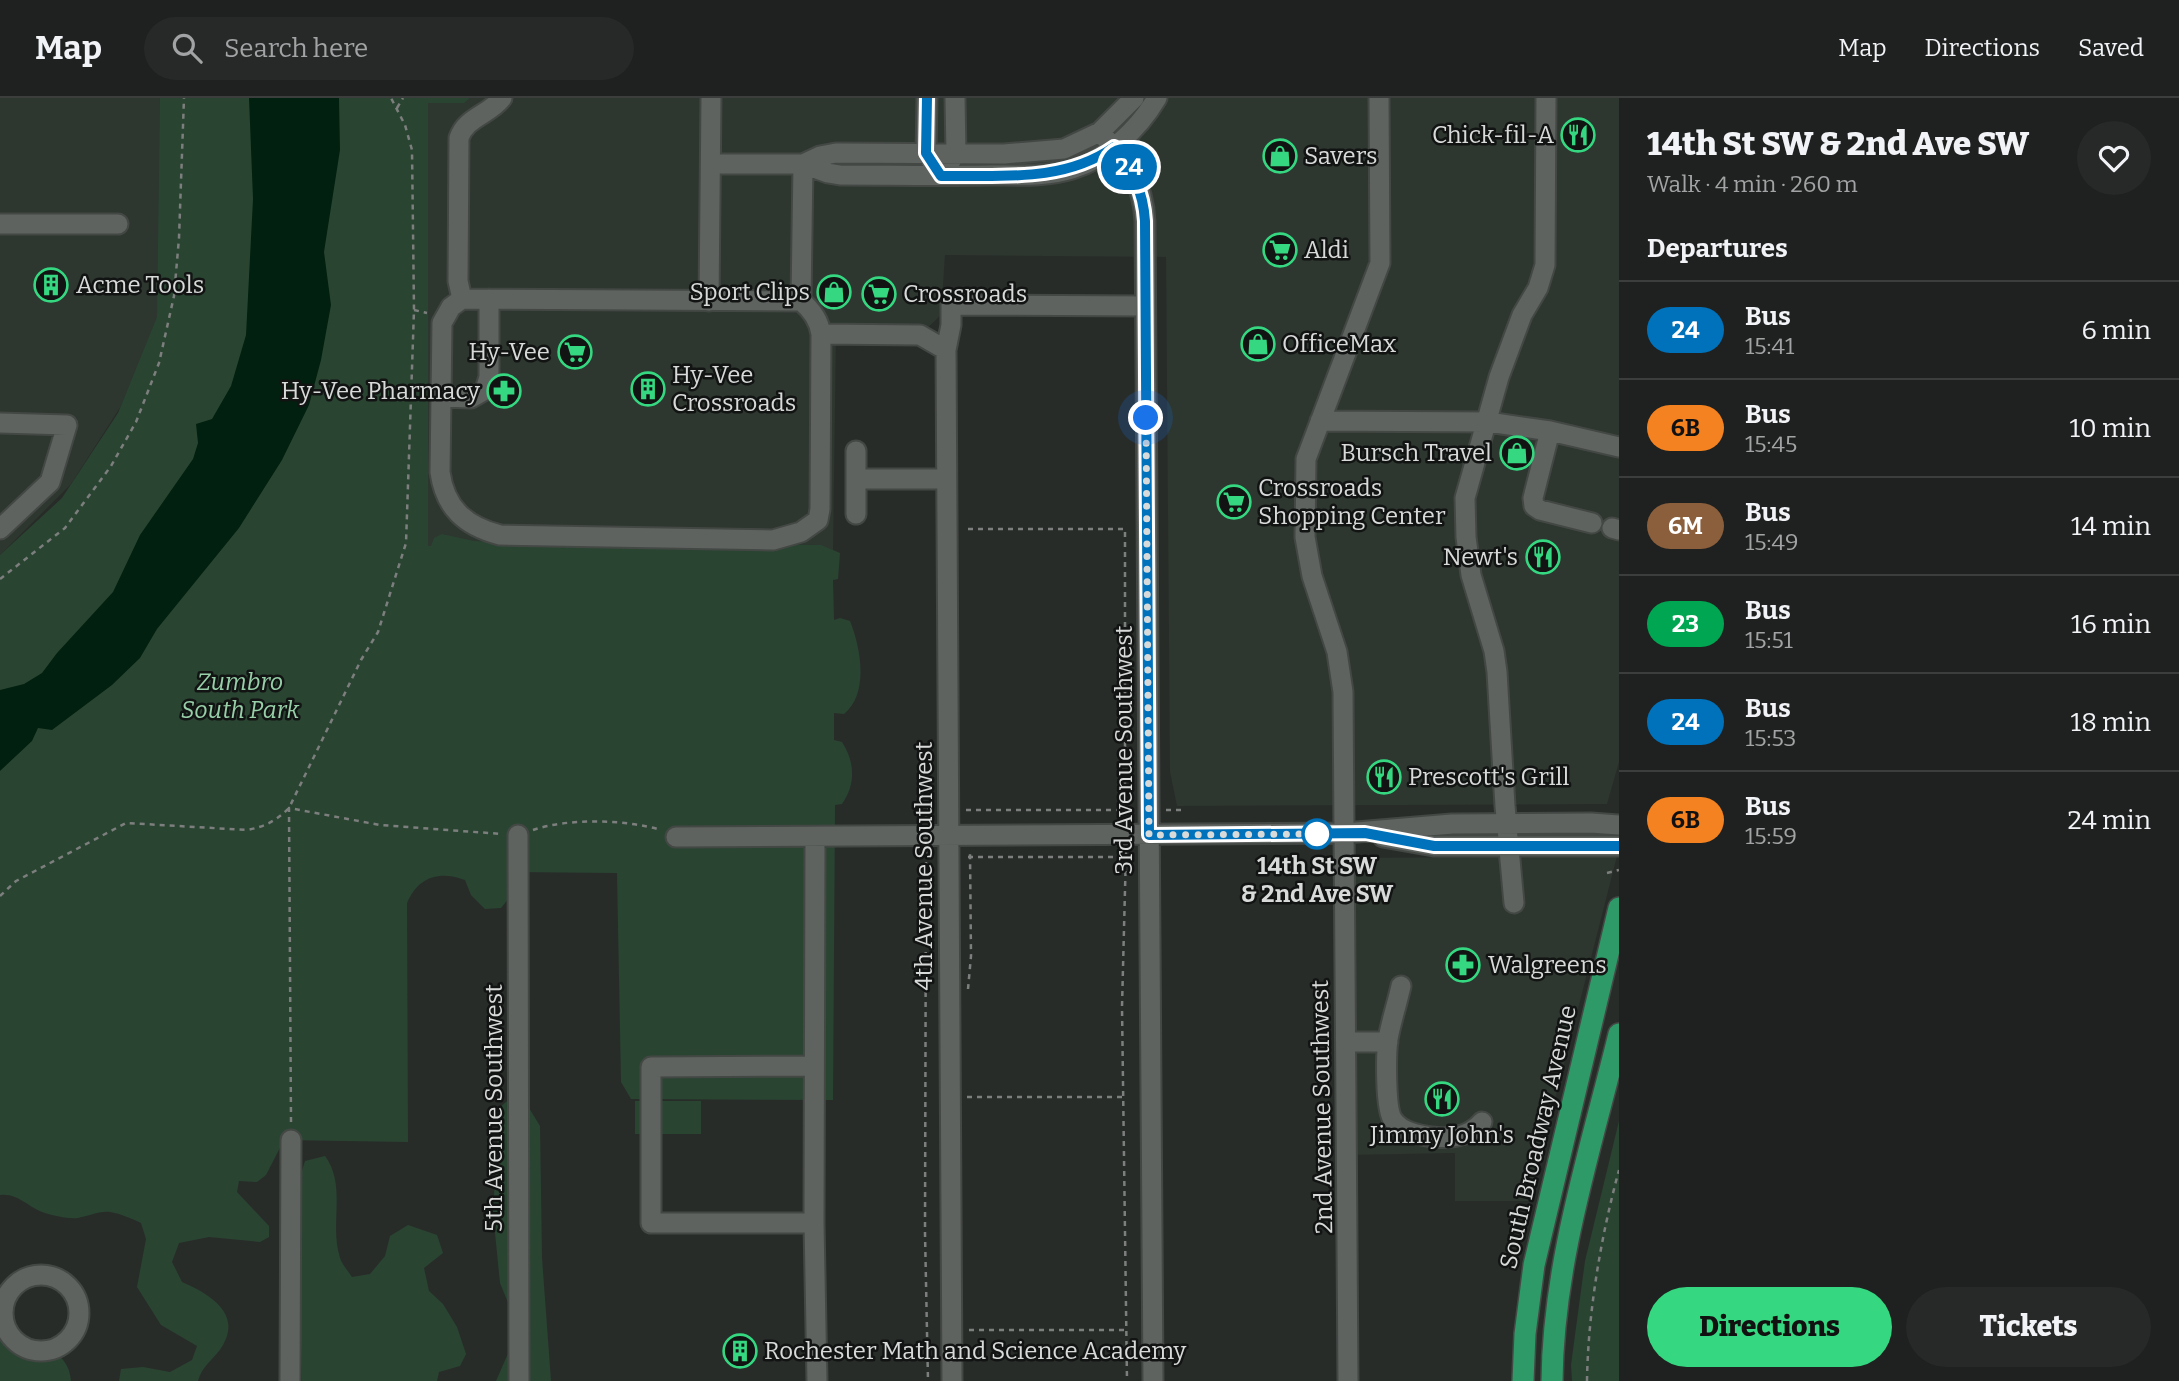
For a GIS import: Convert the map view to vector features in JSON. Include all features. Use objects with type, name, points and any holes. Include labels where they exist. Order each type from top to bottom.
[{"type":"main road","name":"South Broadway Avenue","points":[[1523,1381],[1529,1302],[1539,1240],[1619,908]]},
{"type":"main road","points":[[1552,1381],[1555,1322],[1569,1238],[1619,1034]]},
{"type":"street","points":[[462,299],[458,281],[459,138],[468,122],[496,106],[502,98]]},
{"type":"street","points":[[709,301],[711,98]]},
{"type":"street","points":[[927,98],[926,153],[941,176]]},
{"type":"street","points":[[941,176],[956,153],[955,98]]},
{"type":"street","points":[[803,164],[820,156],[836,153],[1051,151],[1072,147],[1100,132],[1134,98]]},
{"type":"street","points":[[711,164],[803,164],[840,175],[941,176],[1058,172],[1084,164],[1114,147],[1141,122],[1157,98]]},
{"type":"street","name":"2nd Avenue Southwest","points":[[1348,1381],[1343,692],[1337,652],[1311,576],[1305,537],[1306,459],[1380,264],[1380,98]]},
{"type":"street","points":[[1514,903],[1494,651],[1471,575],[1465,498],[1499,377],[1522,315],[1538,288],[1545,265],[1546,98]]},
{"type":"street","name":"3rd Avenue Southwest","points":[[1100,132],[1133,174],[1143,198],[1153,1381]]},
{"type":"street","points":[[801,301],[803,164]]},
{"type":"street","points":[[0,224],[118,224]]},
{"type":"street","points":[[462,299],[489,299],[801,301],[811,309],[820,324],[821,334],[818,520],[812,526],[789,537],[773,540],[500,535],[485,531],[460,515],[443,489],[440,471],[442,323],[451,307],[462,299]]},
{"type":"street","points":[[441,397],[471,398],[485,390],[489,377],[489,299]]},
{"type":"street","name":"4th Avenue Southwest","points":[[952,1381],[946,479],[946,350],[951,325],[951,305],[1145,306]]},
{"type":"street","points":[[821,334],[919,335],[946,350]]},
{"type":"street","points":[[1320,421],[1488,422],[1550,431],[1619,447]]},
{"type":"street","points":[[0,423],[67,425],[50,482],[0,529]]},
{"type":"street","points":[[1550,431],[1534,506],[1540,510],[1592,523]]},
{"type":"street","points":[[856,451],[856,514]]},
{"type":"street","points":[[856,479],[946,479]]},
{"type":"street","points":[[676,837],[1365,833],[1452,824],[1619,825]]},
{"type":"street","points":[[1365,833],[1425,845],[1619,846]]},
{"type":"street","name":"5th Avenue Southwest","points":[[517,835],[519,1381]]},
{"type":"street","points":[[815,838],[814,1223],[817,1381]]},
{"type":"street","points":[[1401,986],[1388,1042],[1388,1109],[1393,1120],[1414,1133],[1444,1138],[1462,1136],[1474,1131],[1482,1122]]},
{"type":"street","points":[[1346,1042],[1388,1042]]},
{"type":"street","points":[[814,1066],[651,1067],[651,1223],[814,1223]]},
{"type":"street","points":[[290,1381],[291,1140]]},
{"type":"path","points":[[0,579],[65,528],[111,466],[136,422],[159,363],[174,296],[184,98]]},
{"type":"path","points":[[291,1140],[289,808],[361,660],[379,632],[406,543],[414,310],[412,150],[405,125],[391,98]]},
{"type":"path","points":[[397,108],[403,98]]},
{"type":"path","points":[[968,528],[1125,528],[1126,857],[1122,1007],[1127,1381]]},
{"type":"path","points":[[0,896],[16,881],[126,824],[247,830],[264,827],[289,808],[380,825],[517,835],[547,825],[604,821],[645,825],[676,837]]},
{"type":"path","points":[[969,810],[1125,810]]},
{"type":"path","points":[[926,857],[925,1233],[928,1381]]},
{"type":"path","points":[[968,992],[971,956],[970,857],[1126,857]]},
{"type":"path","points":[[1607,873],[1619,870]]},
{"type":"path","points":[[967,1097],[1123,1097]]},
{"type":"path","points":[[1587,1381],[1587,1360],[1600,1256],[1619,1170]]},
{"type":"path","points":[[969,1331],[1126,1331]]},
{"type":"shaded area","points":[[0,98],[161,98],[158,317],[121,406],[71,484],[0,555]]},
{"type":"shaded area","points":[[249,98],[339,98],[340,150],[324,252],[331,305],[309,405],[282,460],[239,528],[157,629],[140,658],[112,685],[52,730],[38,728],[32,741],[0,771],[0,690],[24,684],[42,673],[113,592],[140,535],[193,459],[198,443],[196,424],[212,419],[231,386],[246,335],[253,199]]},
{"type":"shaded area","points":[[470,98],[1619,98],[1619,762],[1607,804],[1177,806],[1170,772],[1166,257],[945,255],[941,315],[920,335],[836,335],[833,551],[428,547],[428,103],[463,103]]},
{"type":"shaded area","points":[[1617,856],[1529,1201],[1455,1201],[1455,1153],[1348,1155],[1345,858]]},
{"type":"green space","name":"Zumbro South Park","points":[[160,98],[470,98],[464,103],[428,103],[428,546],[431,546],[434,538],[442,534],[474,541],[514,543],[821,545],[840,553],[838,579],[833,580],[834,620],[840,618],[850,621],[860,657],[860,683],[852,705],[844,714],[834,713],[834,740],[842,742],[846,750],[852,781],[842,804],[835,805],[833,1100],[631,1099],[621,1082],[617,873],[513,872],[513,893],[501,908],[485,909],[471,895],[465,880],[447,876],[430,878],[417,887],[407,903],[408,1142],[284,1140],[266,1175],[257,1182],[239,1181],[237,1192],[269,1226],[269,1237],[260,1242],[209,1237],[179,1243],[172,1262],[182,1282],[211,1298],[225,1313],[228,1333],[220,1350],[202,1371],[198,1381],[119,1381],[121,1369],[143,1367],[170,1372],[192,1360],[197,1346],[161,1325],[137,1287],[146,1239],[141,1223],[110,1212],[78,1218],[57,1216],[39,1211],[13,1196],[0,1195],[0,555],[62,498],[118,413],[157,317]]},
{"type":"green space","points":[[512,1097],[529,1108],[540,1126],[542,1258],[551,1381],[496,1381],[514,1340],[511,1310],[500,1283],[493,1213],[499,1108]]},
{"type":"green space","points":[[635,1101],[701,1101],[701,1134],[635,1134]]},
{"type":"green space","points":[[1619,1121],[1619,1381],[1572,1381],[1571,1365],[1585,1261]]},
{"type":"green space","points":[[325,1156],[332,1168],[337,1192],[337,1245],[341,1260],[352,1277],[370,1274],[385,1256],[390,1236],[408,1225],[437,1235],[443,1253],[424,1268],[429,1291],[443,1304],[457,1327],[466,1354],[460,1366],[439,1372],[437,1381],[302,1381],[299,1264],[301,1174],[305,1161]]},
{"type":"green space","points":[[0,1340],[34,1343],[55,1352],[69,1369],[71,1381],[0,1381]]},
{"type":"bus line","name":"24","points":[[927,98],[926,153],[941,176],[1036,174],[1070,170],[1114,147],[1130,169],[1143,198],[1149,835],[1365,833],[1434,846],[1619,846]]},
{"type":"place","name":"Chick-fil-A","points":[[1578,135]]},
{"type":"place","name":"Savers","points":[[1280,156]]},
{"type":"place","name":"Aldi","points":[[1280,250]]},
{"type":"place","name":"Acme Tools","points":[[51,285]]},
{"type":"place","name":"Sport Clips","points":[[834,292]]},
{"type":"place","name":"Crossroads","points":[[879,294]]},
{"type":"place","name":"OfficeMax","points":[[1258,344]]},
{"type":"place","name":"Hy-Vee","points":[[575,352]]},
{"type":"place","name":"Hy-Vee Crossroads","points":[[648,389]]},
{"type":"place","name":"Hy-Vee Pharmacy","points":[[504,391]]},
{"type":"place","name":"Bursch Travel","points":[[1517,453]]},
{"type":"place","name":"Crossroads Shopping Center","points":[[1234,502]]},
{"type":"place","name":"Newt's","points":[[1543,557]]},
{"type":"place","name":"Prescott's Grill","points":[[1384,777]]},
{"type":"place","name":"14th St SW & 2nd Ave SW","points":[[1317,834]]},
{"type":"place","name":"Walgreens","points":[[1463,965]]},
{"type":"place","name":"Jimmy John's","points":[[1442,1099]]},
{"type":"place","name":"Rochester Math and Science Academy","points":[[740,1351]]},
{"type":"route","points":[[1146,418],[1149,835],[1317,834]]}]
